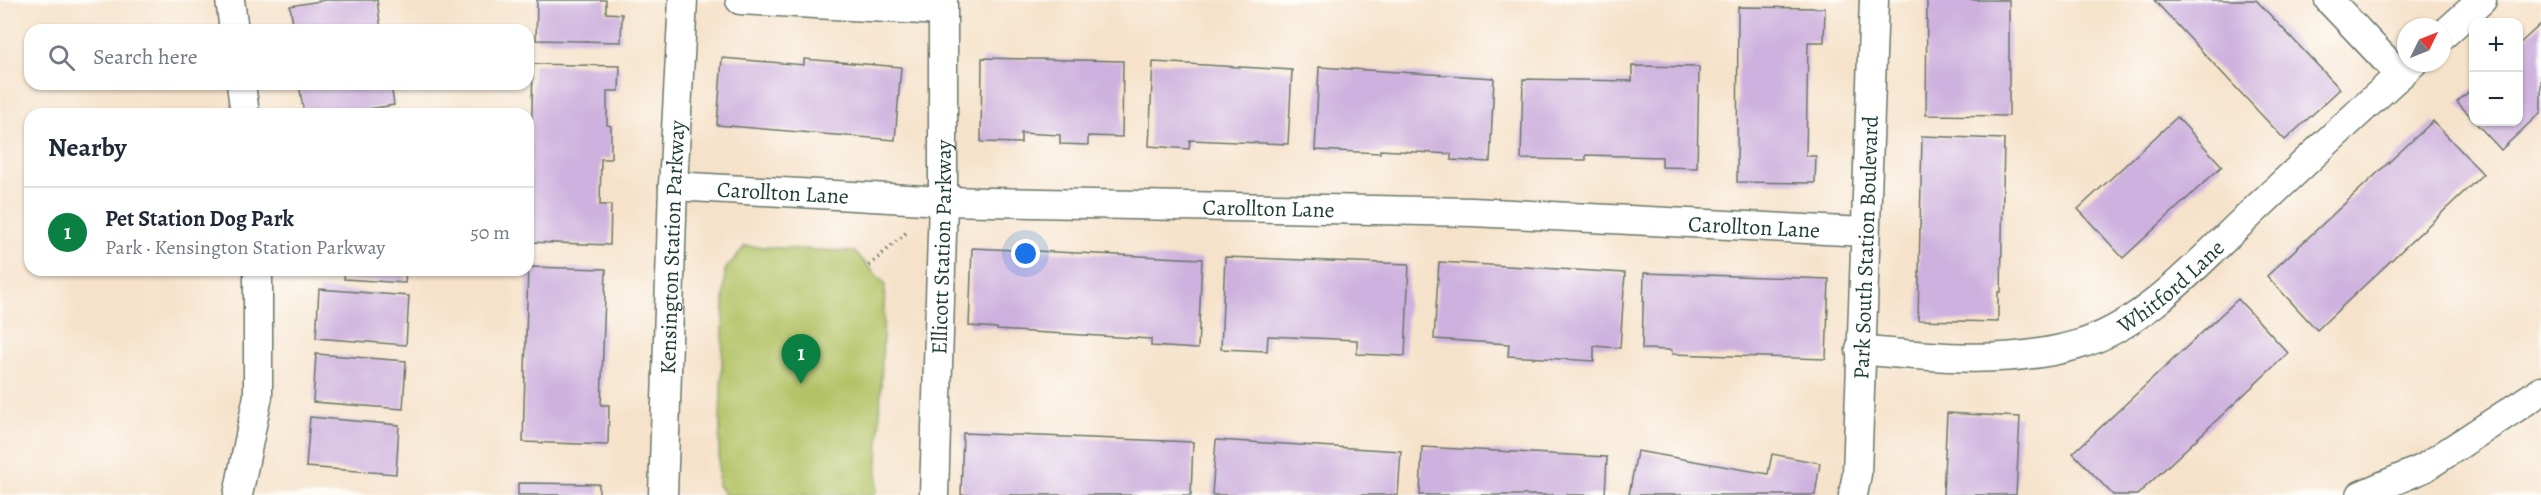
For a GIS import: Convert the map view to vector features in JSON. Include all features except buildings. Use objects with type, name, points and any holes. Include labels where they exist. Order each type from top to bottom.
[{"type":"street","points":[[230,0],[233,24]]},
{"type":"street","name":"Kensington Station Parkway","points":[[663,495],[672,186],[683,0]]},
{"type":"street","points":[[740,0],[942,5]]},
{"type":"street","name":"Park South Station Boulevard","points":[[1853,495],[1857,474],[1874,0]]},
{"type":"street","points":[[2329,0],[2397,61]]},
{"type":"street","points":[[2451,28],[2482,0]]},
{"type":"street","name":"Ellicott Station Parkway","points":[[934,495],[943,201],[942,5]]},
{"type":"street","name":"Whitford Lane","points":[[1860,350],[1987,357],[2035,355],[2079,345],[2120,326],[2152,304],[2182,278],[2403,72]]},
{"type":"street","points":[[242,90],[244,108]]},
{"type":"street","name":"Carollton Lane","points":[[672,186],[943,201],[1472,212],[1865,232]]},
{"type":"street","points":[[238,495],[258,396],[258,276]]},
{"type":"street","points":[[2361,495],[2424,468],[2541,391]]},
{"type":"path","points":[[869,266],[908,230]]},
{"type":"green space","points":[[745,246],[855,252],[885,284],[877,490],[873,495],[725,495],[718,485],[725,270]]},
{"type":"place","name":"Pet Station Dog Park","points":[[801,384]]}]
